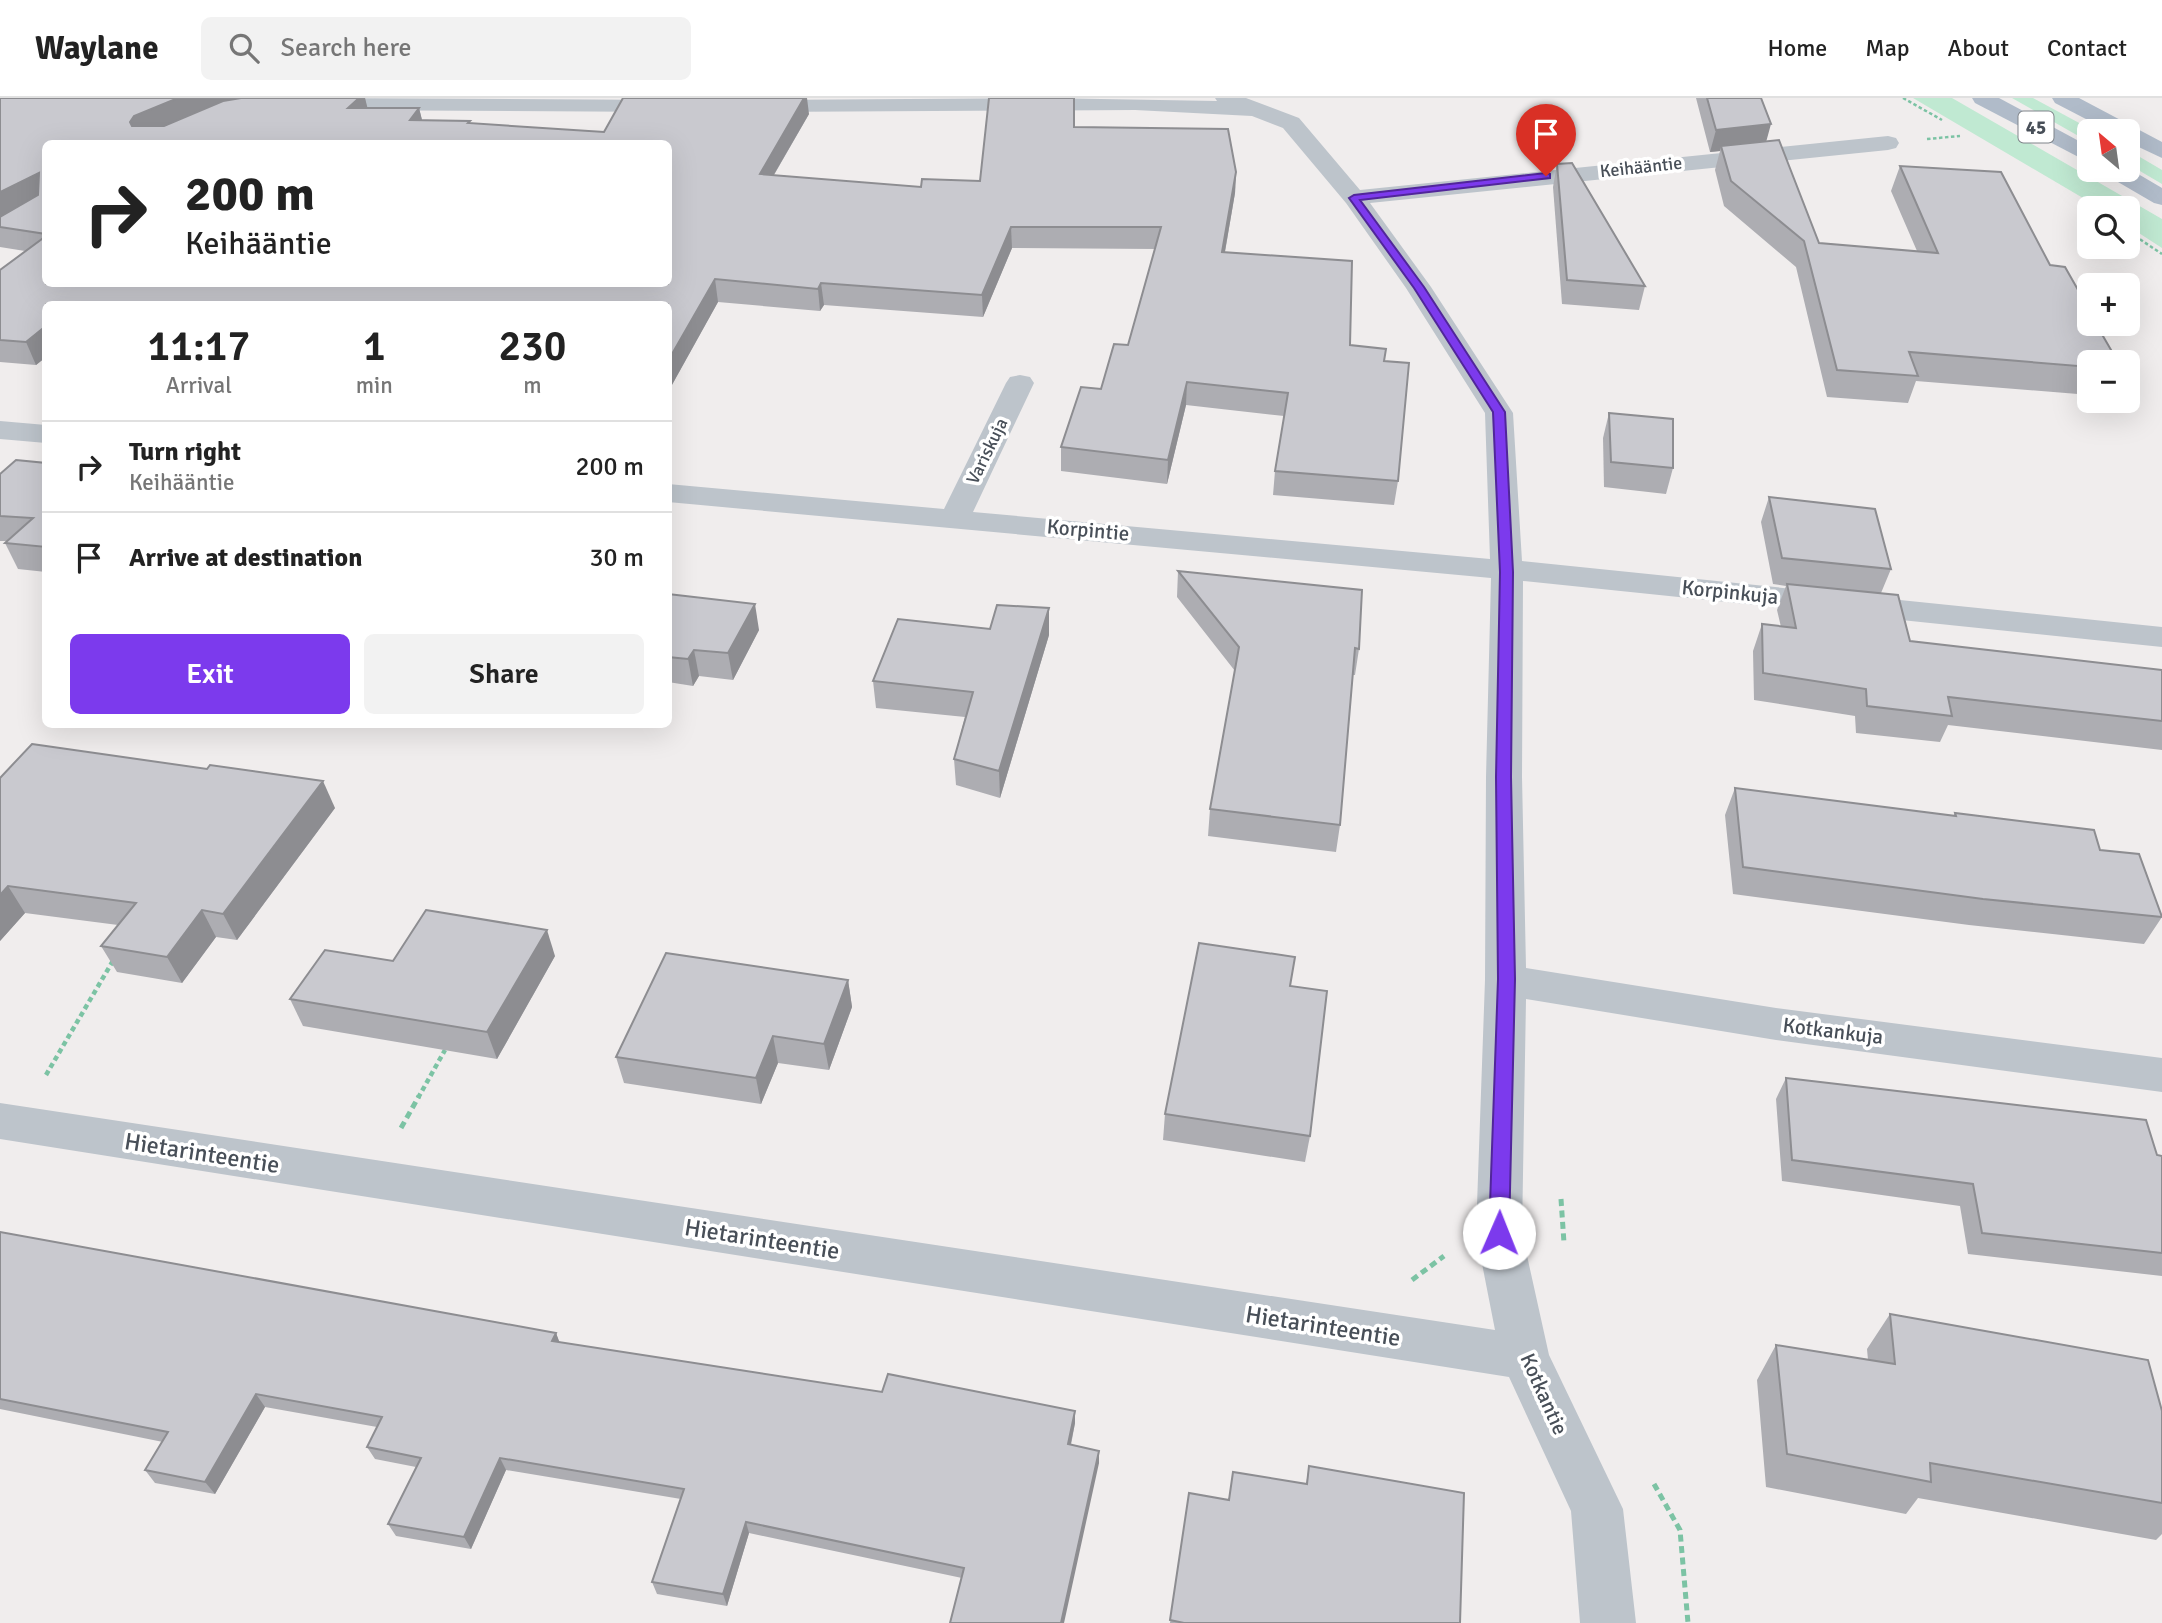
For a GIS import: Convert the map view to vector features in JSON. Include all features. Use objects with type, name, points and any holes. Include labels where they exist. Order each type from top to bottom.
[{"type":"main road","name":"45","points":[[1983,98],[2077,149]]},
{"type":"main road","name":"45","points":[[2063,98],[2103,119]]},
{"type":"main road","name":"45","points":[[2140,139],[2162,151]]},
{"type":"main road","points":[[2135,182],[2162,198]]},
{"type":"street","name":"Kotkantie","points":[[1226,98],[1268,111],[1291,122],[1354,198],[1418,287],[1499,412],[1507,572],[1504,777],[1506,979],[1499,1233],[1525,1357],[1598,1509],[1608,1623]]},
{"type":"street","points":[[289,104],[690,106]]},
{"type":"street","points":[[730,106],[1135,104],[1268,111]]},
{"type":"street","name":"Keihääntie","points":[[1354,198],[1439,187],[1888,143]]},
{"type":"street","name":"Variskuja","points":[[955,518],[1020,383]]},
{"type":"street","points":[[0,430],[42,434]]},
{"type":"street","name":"Korpintie","points":[[672,493],[1507,572]]},
{"type":"street","name":"Korpinkuja","points":[[1507,572],[1570,576],[2162,637]]},
{"type":"street","name":"Kotkankuja","points":[[1506,979],[1776,1024],[2162,1075]]},
{"type":"street","name":"Hietarinteentie","points":[[8,1123],[1525,1357]]},
{"type":"path","points":[[2140,240],[2162,254]]},
{"type":"path","points":[[8,1123],[120,949]]},
{"type":"path","points":[[372,1179],[445,1050]]},
{"type":"green space","points":[[1913,98],[1952,98],[2077,170],[2077,182],[2098,182],[2122,196],[2080,196]]},
{"type":"green space","points":[[2012,98],[2033,98],[2077,122],[2077,135]]},
{"type":"green space","points":[[2140,157],[2162,170],[2162,184],[2140,171]]},
{"type":"green space","points":[[2140,206],[2162,219],[2162,248],[2140,234]]},
{"type":"building","points":[[0,98],[178,98],[134,116],[130,122],[132,126],[164,126],[223,101],[241,98],[359,98],[348,108],[419,108],[410,120],[470,121],[468,123],[604,132],[623,98],[804,98],[760,174],[921,187],[922,179],[980,181],[989,98],[1074,98],[1074,127],[1228,129],[1236,172],[1222,252],[1352,261],[1350,345],[1386,349],[1384,361],[1409,363],[1398,481],[1275,471],[1288,393],[1187,382],[1168,460],[1061,447],[1081,387],[1101,389],[1114,344],[1128,345],[1161,227],[1011,227],[982,295],[821,283],[818,289],[715,279],[672,354],[672,301],[42,301],[42,329],[26,342],[0,340],[0,270],[42,239],[42,287],[672,287],[672,140],[42,140],[42,233],[0,227],[0,217],[38,195],[39,173],[0,192]]},
{"type":"building","points":[[1707,98],[1761,98],[1771,124],[1716,130]]},
{"type":"building","points":[[1779,140],[1819,243],[1938,253],[1900,166],[2001,172],[2050,265],[2065,267],[2077,288],[2077,336],[2103,336],[2111,350],[2077,350],[2077,366],[1909,352],[1918,376],[1837,370],[1804,241],[1731,181],[1721,146]]},
{"type":"building","points":[[1572,163],[1645,286],[1567,280],[1557,164]]},
{"type":"building","points":[[1609,413],[1673,419],[1673,468],[1611,462]]},
{"type":"building","points":[[16,460],[42,463],[42,547],[5,543],[33,518],[0,516],[0,474]]},
{"type":"building","points":[[1769,497],[1875,509],[1891,569],[1782,558]]},
{"type":"building","points":[[1178,571],[1362,590],[1359,649],[1355,648],[1340,825],[1210,809],[1239,647]]},
{"type":"building","points":[[1787,584],[1898,595],[1910,641],[2162,670],[2162,721],[1948,697],[1952,716],[1867,706],[1866,689],[1763,673],[1762,624],[1796,628]]},
{"type":"building","points":[[672,594],[755,604],[728,653],[694,650],[688,659],[672,657]]},
{"type":"building","points":[[997,605],[1049,608],[999,771],[954,759],[973,692],[873,681],[898,619],[990,629]]},
{"type":"building","points":[[32,744],[207,769],[210,765],[323,781],[223,914],[202,910],[167,957],[101,946],[136,903],[8,886],[0,895],[0,778]]},
{"type":"building","points":[[1735,788],[1956,816],[1955,813],[2094,830],[2100,850],[2139,854],[2162,917],[1983,899],[1743,867]]},
{"type":"building","points":[[426,910],[547,930],[487,1032],[290,999],[325,950],[393,961]]},
{"type":"building","points":[[1199,943],[1295,957],[1290,986],[1327,991],[1310,1136],[1165,1114]]},
{"type":"building","points":[[666,953],[848,980],[824,1044],[773,1036],[756,1078],[616,1057]]},
{"type":"building","points":[[1786,1078],[2146,1120],[2157,1155],[2162,1156],[2162,1253],[1982,1233],[1973,1184],[1792,1160]]},
{"type":"building","points":[[0,1232],[556,1333],[552,1341],[882,1392],[888,1374],[1075,1411],[1068,1444],[1099,1451],[1061,1623],[950,1623],[964,1568],[746,1522],[723,1594],[652,1582],[684,1489],[500,1458],[464,1537],[388,1524],[421,1458],[367,1447],[382,1417],[256,1394],[205,1482],[145,1470],[168,1432],[0,1399]]},
{"type":"building","points":[[1890,1314],[2148,1360],[2162,1411],[2162,1503],[1930,1463],[1931,1482],[1787,1454],[1776,1345],[1895,1364]]},
{"type":"building","points":[[1309,1466],[1464,1493],[1460,1623],[1184,1623],[1170,1620],[1189,1493],[1229,1500],[1233,1472],[1307,1484]]},
{"type":"route","points":[[1499,1233],[1506,979],[1504,777],[1507,572],[1499,412],[1418,287],[1354,198],[1546,176]]}]
